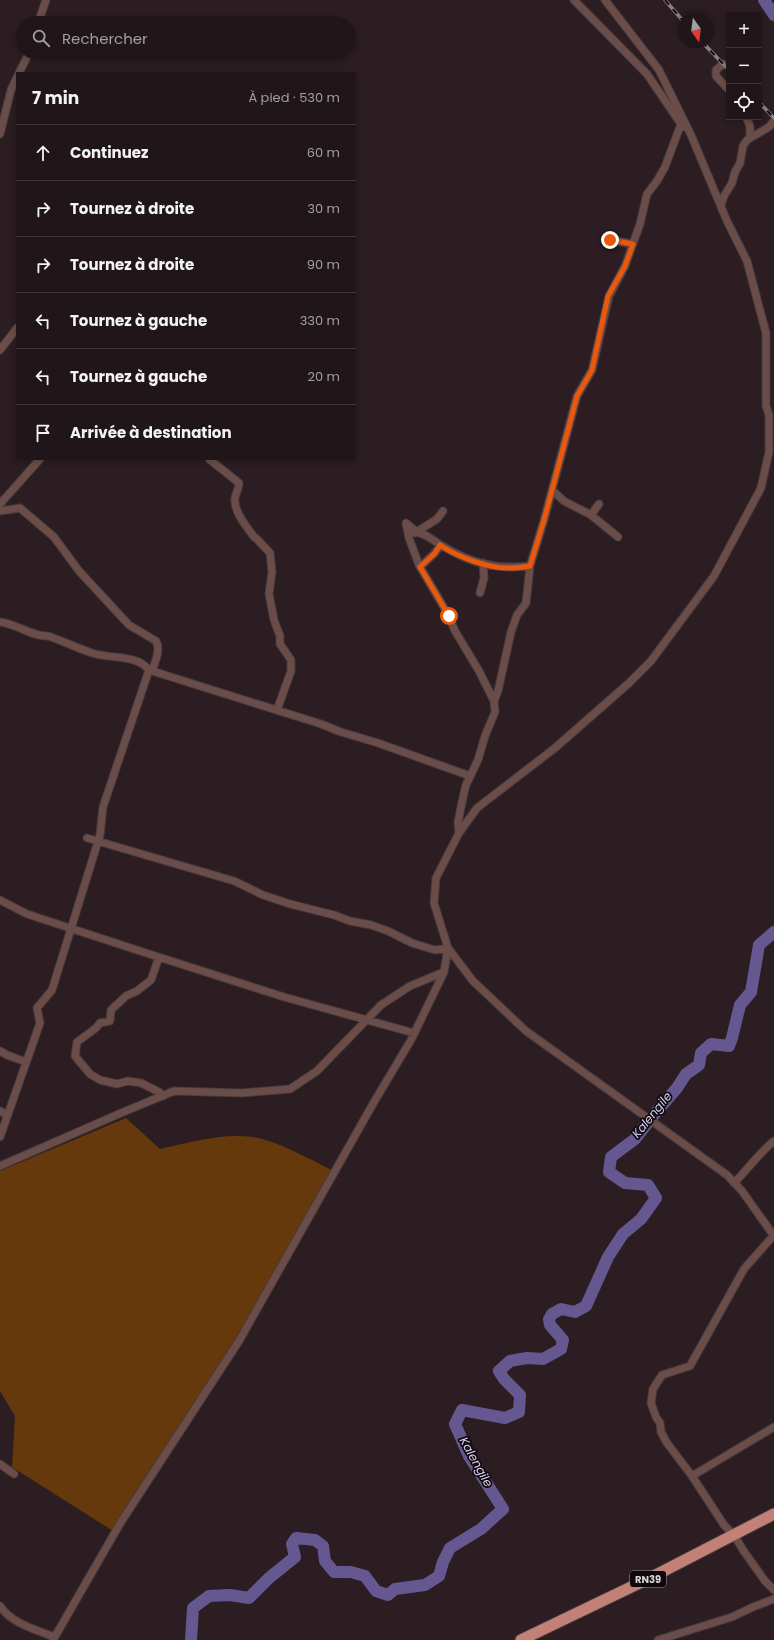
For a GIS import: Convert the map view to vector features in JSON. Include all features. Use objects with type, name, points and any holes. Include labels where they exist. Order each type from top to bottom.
[{"type":"highway","name":"RN39","points":[[521,1640],[652,1577],[774,1514]]},
{"type":"street","points":[[40,16],[46,0]]},
{"type":"street","points":[[574,0],[647,74],[681,124],[691,136]]},
{"type":"street","points":[[605,0],[659,70],[691,136],[747,261],[766,333],[766,406],[769,415],[769,452],[761,488],[714,576],[651,661],[629,683],[555,748],[477,808],[459,833],[436,878],[434,903],[448,948],[473,981],[526,1031],[726,1175],[742,1191],[774,1236],[744,1269],[690,1366],[662,1375],[653,1389],[651,1403],[656,1418],[660,1423],[661,1432],[667,1443],[692,1476],[724,1526],[734,1535],[765,1581],[774,1590]]},
{"type":"street","points":[[20,72],[26,60]]},
{"type":"street","points":[[723,64],[716,70],[716,76],[726,87]]},
{"type":"street","points":[[0,134],[10,90],[16,79]]},
{"type":"street","points":[[747,120],[750,126],[750,137]]},
{"type":"street","points":[[721,205],[740,163],[743,146],[750,137],[769,127],[774,120]]},
{"type":"street","points":[[494,701],[498,692],[511,632],[517,615],[526,602],[530,566],[577,396],[592,370],[608,296],[625,266],[640,224],[647,194],[658,181],[665,167],[681,124]]},
{"type":"street","points":[[610,240],[633,244]]},
{"type":"street","points":[[0,350],[16,329]]},
{"type":"street","points":[[0,504],[39,460]]},
{"type":"street","points":[[210,460],[239,483],[239,488],[235,498],[237,510],[254,537],[270,554],[272,572],[269,594],[274,620],[280,636],[280,644],[291,660],[291,671],[277,710]]},
{"type":"street","points":[[552,490],[564,501],[591,515],[618,537]]},
{"type":"street","points":[[591,515],[599,504]]},
{"type":"street","points":[[0,511],[20,508],[34,518],[54,537],[79,571],[129,624],[156,641],[158,645],[158,652],[150,670],[103,807],[98,841],[52,990],[37,1008],[40,1023],[0,1137]]},
{"type":"street","points":[[409,538],[437,519],[443,511]]},
{"type":"street","points":[[459,833],[458,822],[462,802],[470,776],[478,760],[485,736],[495,712],[494,701],[479,671],[455,631],[449,616],[420,567],[409,538],[406,523],[416,532],[422,533],[449,551],[477,563],[510,568],[530,566]]},
{"type":"street","points":[[420,567],[435,553],[440,545],[449,551]]},
{"type":"street","points":[[480,593],[484,578],[483,563]]},
{"type":"street","points":[[0,622],[7,622],[41,637],[48,636],[94,654],[137,661],[150,670],[277,710],[470,776]]},
{"type":"street","points":[[87,838],[234,881],[263,895],[290,904],[334,915],[350,921],[371,925],[388,931],[412,943],[436,950],[448,948]]},
{"type":"street","points":[[0,900],[27,914],[159,957],[284,997],[414,1033]]},
{"type":"street","points":[[0,1606],[6,1614],[17,1622],[53,1639],[121,1522],[239,1342],[414,1033],[444,972],[448,948]]},
{"type":"street","points":[[159,957],[151,980],[137,991],[126,996],[111,1010],[110,1021],[100,1023],[96,1028],[76,1042],[75,1056],[90,1074],[100,1080],[117,1084],[128,1082],[141,1083],[159,1092],[163,1096]]},
{"type":"street","points":[[0,1166],[174,1091],[242,1093],[290,1089],[317,1071],[381,1004],[410,986],[444,972]]},
{"type":"street","points":[[0,1051],[6,1055],[26,1062]]},
{"type":"street","points":[[0,1111],[7,1114]]},
{"type":"street","points":[[734,1183],[750,1166],[760,1152],[774,1141]]},
{"type":"street","points":[[692,1476],[774,1427]]},
{"type":"street","points":[[0,1464],[14,1474]]},
{"type":"street","points":[[658,1640],[732,1617],[774,1599]]},
{"type":"shaded area","points":[[126,1118],[160,1149],[218,1137],[252,1137],[282,1146],[332,1170],[236,1341],[113,1531],[12,1467],[15,1416],[0,1391],[0,1171]]},
{"type":"waterway","name":"Kalengile","points":[[764,0],[774,15]]},
{"type":"waterway","name":"Kalengile","points":[[191,1640],[193,1608],[209,1596],[230,1595],[249,1598],[269,1578],[295,1557],[292,1544],[296,1538],[315,1540],[323,1546],[325,1561],[334,1572],[351,1572],[365,1576],[376,1591],[388,1595],[395,1589],[425,1585],[439,1576],[443,1562],[450,1548],[481,1529],[503,1509],[469,1456],[455,1424],[462,1410],[505,1418],[519,1412],[520,1395],[504,1379],[499,1371],[510,1361],[527,1358],[543,1359],[561,1349],[563,1340],[550,1325],[549,1319],[552,1314],[561,1309],[575,1312],[586,1306],[608,1257],[623,1234],[641,1219],[656,1198],[648,1185],[625,1183],[609,1172],[611,1157],[635,1139],[677,1088],[686,1074],[699,1065],[701,1053],[711,1044],[729,1046],[740,1005],[751,992],[759,945],[774,932]]},
{"type":"railway","points":[[665,0],[678,15]]},
{"type":"railway","points":[[708,48],[726,67]]},
{"type":"railway","points":[[762,105],[774,118]]},
{"type":"route","points":[[449,616],[420,567],[435,553],[440,545],[449,551],[477,563],[510,568],[530,566],[544,520],[577,396],[592,370],[608,296],[625,266],[633,244],[610,240]]}]
